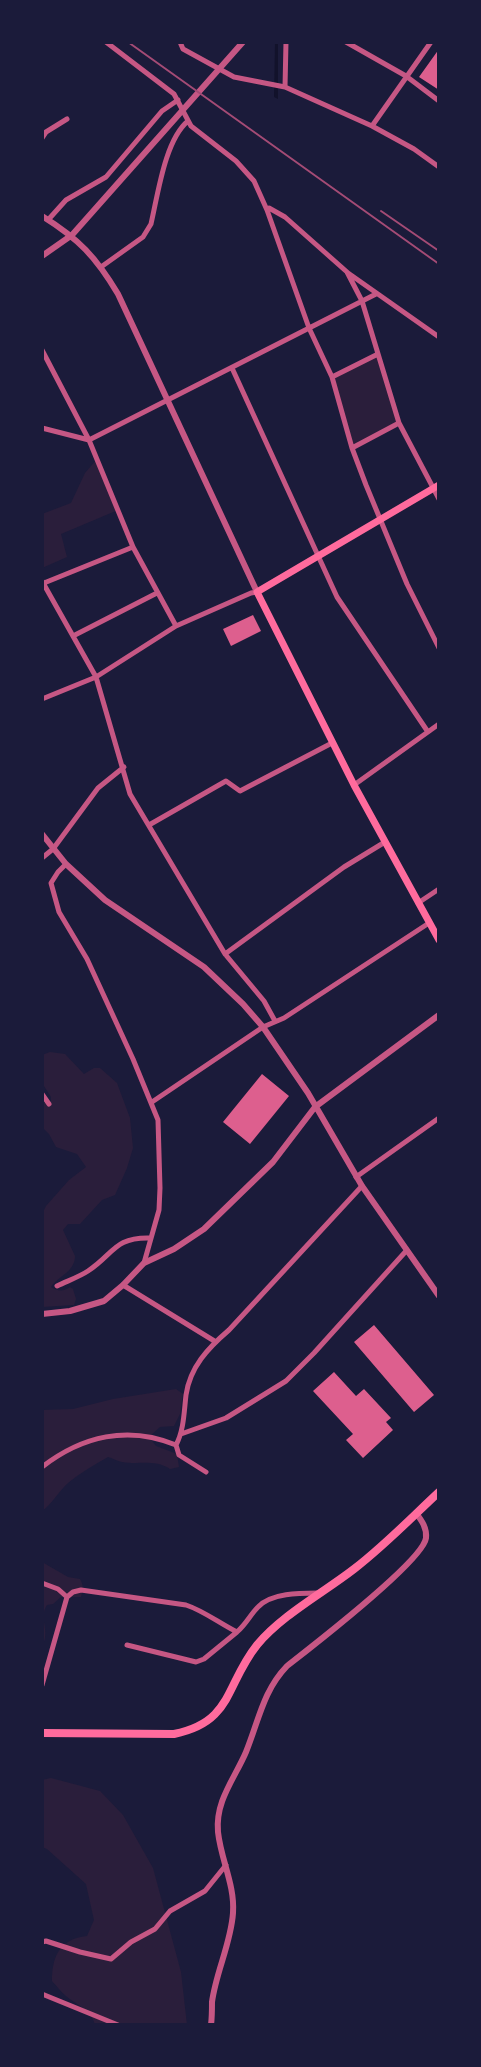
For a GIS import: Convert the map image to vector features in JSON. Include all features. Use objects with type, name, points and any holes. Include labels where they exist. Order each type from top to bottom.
[{"type":"highway","points":[[42,1733],[165,1734],[189,1731],[201,1726],[216,1715],[248,1655],[266,1635],[367,1559],[439,1492]]},
{"type":"main road","points":[[436,486],[257,592],[332,743],[439,940]]},
{"type":"street","points":[[106,42],[174,94],[191,126],[245,170],[254,181],[267,210],[309,328],[332,377],[352,448],[380,519],[439,648]]},
{"type":"street","points":[[180,42],[183,49],[234,77],[285,87],[372,126],[439,167]]},
{"type":"street","points":[[42,256],[72,236],[243,42]]},
{"type":"street","points":[[285,87],[286,42]]},
{"type":"street","points":[[346,42],[406,76],[439,101]]},
{"type":"street","points":[[372,126],[431,42]]},
{"type":"street","points":[[42,699],[96,677],[176,626],[257,592],[118,294],[86,249],[72,236],[45,218],[66,200],[106,177],[162,111],[178,100]]},
{"type":"street","points":[[42,138],[46,132],[67,119]]},
{"type":"street","points":[[101,267],[146,233],[151,224],[170,147],[180,127],[188,120]]},
{"type":"street","points":[[267,210],[269,208],[285,217],[346,272],[439,337]]},
{"type":"street","points":[[346,272],[362,301],[399,423],[436,486],[439,499]]},
{"type":"street","points":[[42,428],[89,440],[376,294]]},
{"type":"street","points":[[42,350],[89,440],[133,547],[176,626]]},
{"type":"street","points":[[332,377],[378,354]]},
{"type":"street","points":[[232,368],[344,610],[428,732]]},
{"type":"street","points":[[352,448],[399,423]]},
{"type":"street","points":[[133,547],[43,582],[96,677],[130,794],[225,954],[264,1001],[275,1021]]},
{"type":"street","points":[[73,636],[158,593]]},
{"type":"street","points":[[354,785],[439,724]]},
{"type":"street","points":[[149,825],[226,781],[240,791],[332,743]]},
{"type":"street","points":[[42,858],[53,849],[87,800],[124,767]]},
{"type":"street","points":[[42,834],[66,864],[105,900],[204,967],[243,1004],[263,1027],[315,1107],[356,1177],[439,1296]]},
{"type":"street","points":[[225,954],[344,867],[385,842]]},
{"type":"street","points":[[66,864],[51,883],[59,912],[87,959],[152,1102],[159,1132],[159,1210],[144,1263]]},
{"type":"street","points":[[418,903],[439,889]]},
{"type":"street","points":[[152,1102],[263,1027],[284,1018],[429,923]]},
{"type":"street","points":[[42,1314],[70,1311],[104,1301],[144,1263],[189,1240],[221,1215],[273,1162],[315,1107],[439,1015]]},
{"type":"street","points":[[42,1094],[49,1104]]},
{"type":"street","points":[[356,1177],[439,1118]]},
{"type":"street","points":[[206,1472],[179,1455],[176,1445],[181,1434],[186,1392],[194,1368],[216,1341],[229,1330],[362,1186]]},
{"type":"street","points":[[57,1286],[88,1271],[123,1241],[150,1238]]},
{"type":"street","points":[[181,1434],[226,1418],[286,1381],[407,1250]]},
{"type":"street","points":[[123,1285],[216,1341]]},
{"type":"street","points":[[42,1467],[58,1454],[78,1444],[102,1437],[122,1435],[163,1440],[176,1445]]},
{"type":"street","points":[[212,2025],[213,2001],[233,1913],[232,1888],[218,1832],[218,1819],[227,1788],[245,1755],[268,1690],[287,1666],[369,1600],[421,1550],[426,1530],[416,1513]]},
{"type":"street","points":[[42,1583],[58,1589],[67,1597]]},
{"type":"street","points":[[42,1685],[67,1597],[72,1592],[81,1590],[186,1605],[199,1609],[237,1632]]},
{"type":"street","points":[[127,1645],[196,1662],[204,1659],[237,1632],[247,1623],[259,1606],[270,1599],[301,1594],[321,1594]]},
{"type":"street","points":[[42,1942],[46,1941],[111,1959],[131,1942],[155,1929],[170,1911],[205,1891],[226,1865]]},
{"type":"street","points":[[42,1994],[118,2025]]},
{"type":"shaded area","points":[[275,42],[278,42],[278,99],[274,97]]},
{"type":"shaded area","points":[[378,354],[399,423],[352,448],[332,377]]},
{"type":"shaded area","points":[[97,459],[118,510],[61,534],[67,557],[42,568],[42,514],[71,503],[85,473]]},
{"type":"shaded area","points":[[50,1052],[65,1054],[84,1074],[94,1068],[100,1068],[117,1083],[130,1118],[133,1148],[115,1195],[102,1200],[80,1224],[68,1224],[63,1230],[75,1256],[74,1261],[69,1270],[51,1287],[60,1290],[70,1287],[73,1289],[76,1299],[74,1305],[42,1307],[42,1214],[46,1206],[69,1180],[86,1167],[77,1154],[56,1147],[42,1127],[42,1103],[51,1103],[51,1097],[42,1083],[42,1055]]},
{"type":"shaded area","points":[[176,1389],[183,1394],[180,1414],[174,1426],[160,1427],[149,1437],[156,1446],[177,1454],[179,1467],[170,1469],[159,1464],[128,1463],[108,1457],[68,1483],[42,1511],[42,1410],[73,1409],[113,1399]]},
{"type":"shaded area","points":[[42,1562],[68,1577],[80,1579],[83,1588],[81,1597],[61,1597],[53,1604],[47,1605],[42,1646]]},
{"type":"shaded area","points":[[51,1778],[100,1791],[123,1815],[153,1868],[181,1972],[187,2025],[95,2025],[87,2012],[52,1981],[52,1972],[59,1950],[70,1941],[87,1936],[94,1920],[86,1884],[42,1847],[42,1780]]},
{"type":"building","points":[[439,49],[439,90],[419,77]]},
{"type":"building","points":[[253,615],[261,631],[231,646],[223,629]]},
{"type":"building","points":[[262,1074],[289,1096],[250,1144],[223,1122]]},
{"type":"building","points":[[374,1325],[434,1395],[414,1412],[354,1342]]},
{"type":"building","points":[[334,1372],[356,1396],[364,1389],[391,1418],[386,1422],[393,1430],[363,1458],[346,1440],[353,1434],[313,1391]]},
{"type":"railway","points":[[128,42],[439,264]]},
{"type":"railway","points":[[381,211],[439,251]]}]
